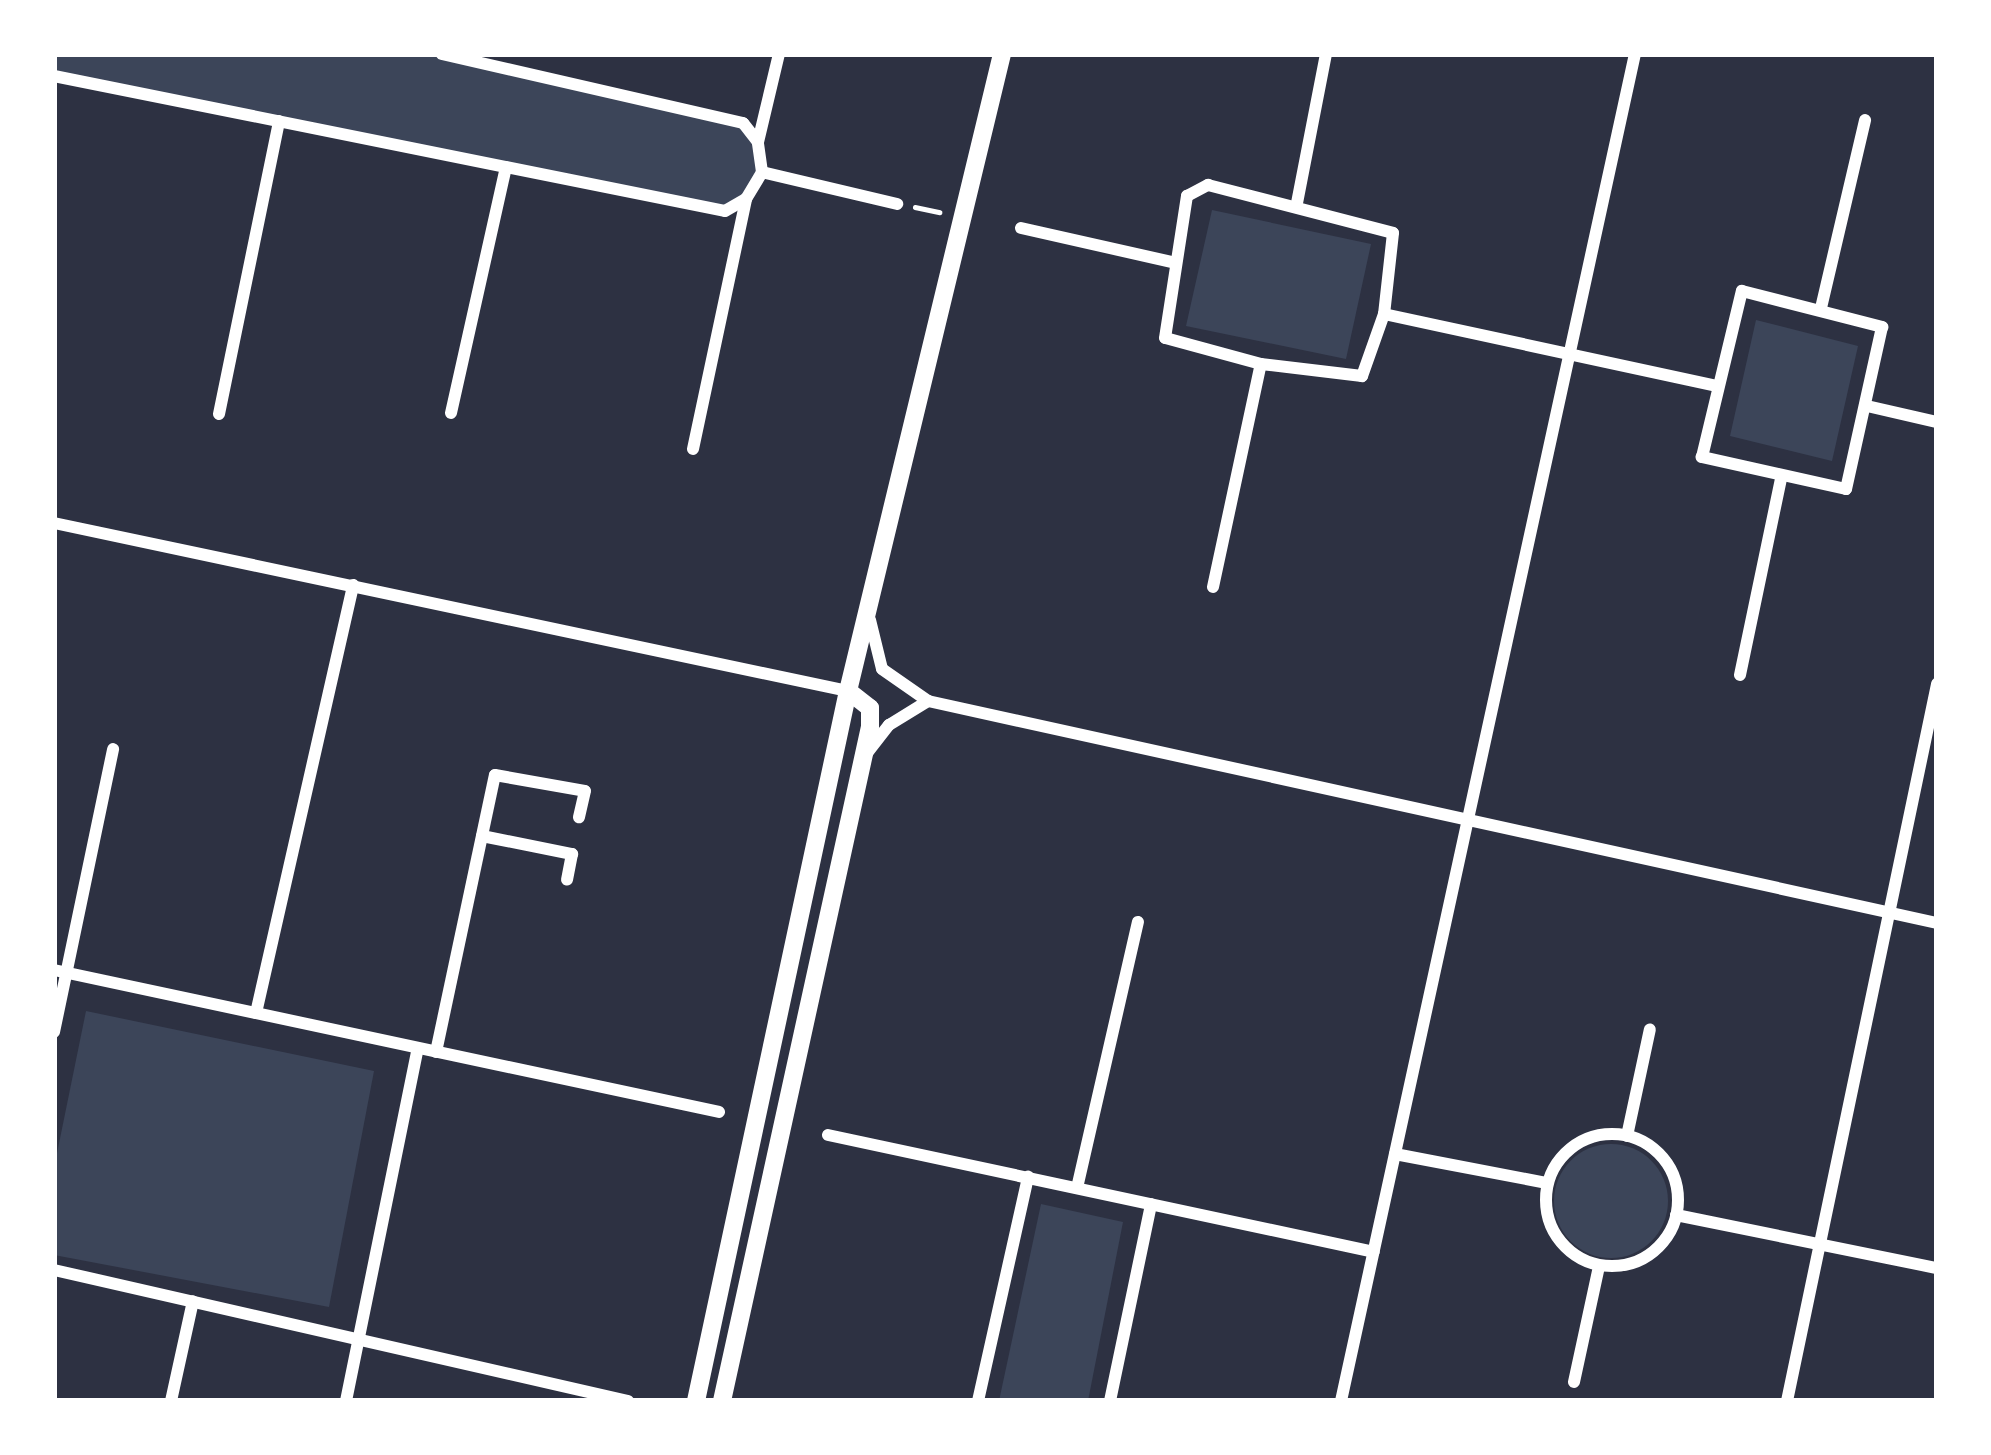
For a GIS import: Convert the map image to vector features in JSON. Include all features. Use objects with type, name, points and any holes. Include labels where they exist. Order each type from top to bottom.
[{"type":"main road","points":[[695,1401],[848,691],[870,620],[1003,54]]},
{"type":"main road","points":[[722,1401],[863,758],[870,709],[848,691]]},
{"type":"street","points":[[442,54],[743,123],[758,142]]},
{"type":"street","points":[[527,74],[531,54]]},
{"type":"street","points":[[692,449],[746,199],[762,172],[758,142],[779,54]]},
{"type":"street","points":[[1297,203],[1326,54]]},
{"type":"street","points":[[1341,1401],[1635,54]]},
{"type":"street","points":[[54,76],[724,211],[746,199]]},
{"type":"street","points":[[1821,308],[1864,120]]},
{"type":"street","points":[[219,414],[279,121]]},
{"type":"street","points":[[451,413],[506,167]]},
{"type":"street","points":[[762,172],[897,204]]},
{"type":"street","points":[[1195,187],[1297,203],[1393,233],[1384,314],[1362,376],[1261,364],[1165,338],[1172,262],[1195,187]]},
{"type":"street","points":[[1021,228],[1172,262]]},
{"type":"street","points":[[1742,292],[1821,308],[1882,327],[1846,489],[1781,479],[1702,457],[1742,292]]},
{"type":"street","points":[[1384,314],[1716,386]]},
{"type":"street","points":[[1213,587],[1261,364]]},
{"type":"street","points":[[1867,406],[1937,422]]},
{"type":"street","points":[[1740,675],[1781,479]]},
{"type":"street","points":[[54,523],[848,691]]},
{"type":"street","points":[[256,1013],[353,585]]},
{"type":"street","points":[[870,620],[883,670],[928,700],[1937,923]]},
{"type":"street","points":[[1787,1401],[1937,684]]},
{"type":"street","points":[[863,758],[889,725],[928,700]]},
{"type":"street","points":[[54,1032],[60,971],[113,749]]},
{"type":"street","points":[[436,1052],[495,775],[585,790],[579,817]]},
{"type":"street","points":[[482,836],[572,854],[566,880]]},
{"type":"street","points":[[1077,1188],[1138,922]]},
{"type":"street","points":[[60,971],[719,1112]]},
{"type":"street","points":[[1628,1136],[1650,1029]]},
{"type":"street","points":[[346,1401],[418,1048]]},
{"type":"street","points":[[828,1135],[1374,1252]]},
{"type":"street","points":[[1628,1136],[1670,1169],[1676,1215],[1640,1260],[1599,1266],[1579,1258],[1551,1227],[1547,1183],[1573,1146],[1628,1136]]},
{"type":"street","points":[[1396,1154],[1547,1183]]},
{"type":"street","points":[[978,1401],[1028,1178]]},
{"type":"street","points":[[1110,1401],[1151,1204]]},
{"type":"street","points":[[1676,1215],[1937,1268]]},
{"type":"street","points":[[1574,1382],[1599,1266]]},
{"type":"street","points":[[54,1270],[628,1401]]},
{"type":"street","points":[[171,1401],[193,1301]]},
{"type":"path","points":[[897,204],[964,216]]},
{"type":"shaded area","points":[[54,54],[442,54],[743,123],[758,142],[762,172],[746,199],[724,211],[54,76]]},
{"type":"shaded area","points":[[1212,210],[1371,244],[1346,359],[1186,326]]},
{"type":"shaded area","points":[[1756,320],[1858,346],[1832,461],[1730,436]]},
{"type":"shaded area","points":[[86,1011],[374,1071],[329,1307],[54,1255],[54,1168]]},
{"type":"shaded area","points":[[1611,1144],[1633,1148],[1651,1161],[1664,1179],[1668,1201],[1664,1223],[1651,1241],[1633,1254],[1611,1258],[1589,1254],[1571,1241],[1558,1223],[1554,1201],[1558,1179],[1571,1161],[1589,1148]]},
{"type":"shaded area","points":[[1041,1204],[1123,1222],[1088,1401],[999,1401]]}]
